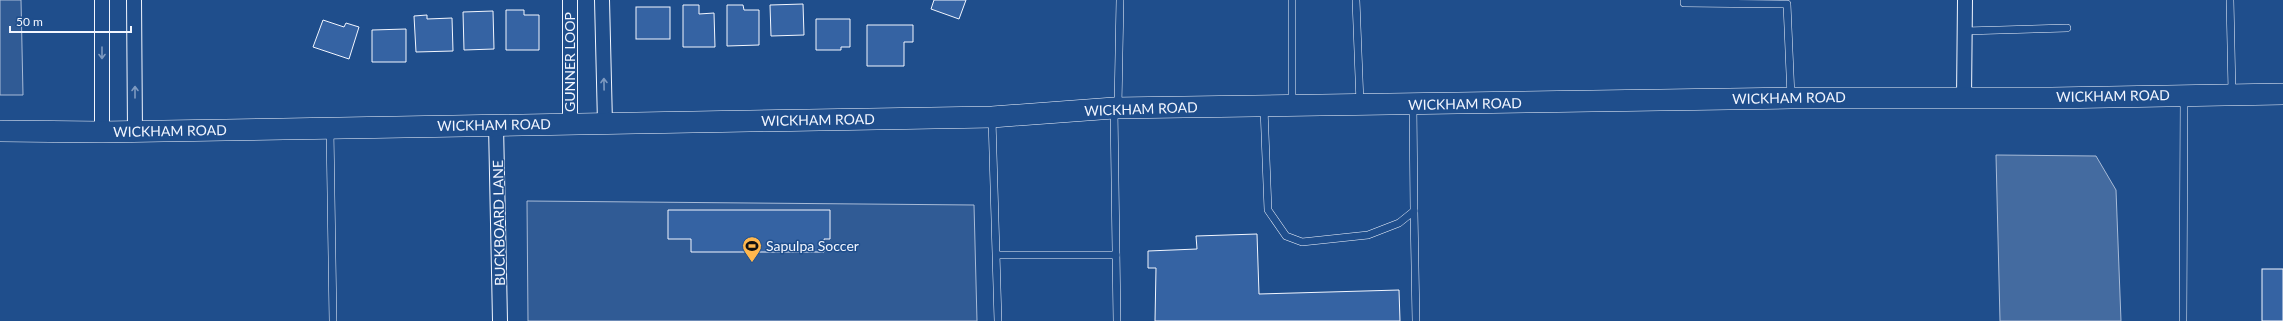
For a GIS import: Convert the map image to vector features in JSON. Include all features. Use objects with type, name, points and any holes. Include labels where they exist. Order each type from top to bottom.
[{"type":"street","points":[[102,0],[102,132]]},
{"type":"street","points":[[134,0],[135,131]]},
{"type":"street","name":"GUNNER LOOP","points":[[570,0],[570,124]]},
{"type":"street","points":[[602,0],[605,124]]},
{"type":"street","points":[[1964,97],[1965,0]]},
{"type":"street","name":"WICKHAM ROAD","points":[[0,130],[102,132],[992,117],[1116,108],[1413,105],[1790,98],[2283,94]]},
{"type":"street","name":"BUCKBOARD LANE","points":[[496,125],[500,321]]},
{"type":"lane","points":[[1117,321],[1116,108],[1120,0]]},
{"type":"lane","points":[[1292,0],[1292,106]]},
{"type":"lane","points":[[1356,0],[1360,105]]},
{"type":"lane","points":[[1684,0],[1684,3],[1731,1],[1775,2],[1787,4],[1790,98]]},
{"type":"lane","points":[[2230,0],[2232,95]]},
{"type":"lane","points":[[1965,31],[2067,28]]},
{"type":"lane","points":[[2183,321],[2184,95]]},
{"type":"lane","points":[[1413,105],[1416,321]]},
{"type":"lane","points":[[1263,106],[1268,210],[1286,236],[1302,242],[1368,235],[1399,223],[1414,211]]},
{"type":"lane","points":[[992,117],[998,321]]},
{"type":"lane","points":[[330,127],[333,321]]},
{"type":"lane","points":[[997,255],[1116,255]]},
{"type":"shaded area","points":[[0,0],[21,0],[23,95],[0,95]]},
{"type":"shaded area","points":[[1996,155],[2096,156],[2116,190],[2121,321],[2000,321]]},
{"type":"shaded area","name":"Sapulpa Soccer","points":[[527,201],[974,205],[977,321],[528,321]]},
{"type":"building","points":[[934,0],[966,0],[959,19],[931,9]]},
{"type":"building","points":[[803,4],[804,35],[771,36],[770,5]]},
{"type":"building","points":[[683,5],[699,5],[699,14],[714,13],[715,47],[683,47]]},
{"type":"building","points":[[727,5],[743,5],[744,10],[759,10],[759,45],[727,46]]},
{"type":"building","points":[[636,7],[670,7],[670,39],[636,39]]},
{"type":"building","points":[[506,10],[524,10],[524,15],[539,15],[539,50],[506,50]]},
{"type":"building","points":[[493,11],[494,49],[464,50],[463,12]]},
{"type":"building","points":[[427,15],[427,19],[452,18],[453,51],[416,52],[414,16]]},
{"type":"building","points":[[816,19],[850,19],[850,47],[841,47],[841,50],[816,50]]},
{"type":"building","points":[[323,20],[344,27],[346,23],[359,27],[349,59],[313,47]]},
{"type":"building","points":[[867,25],[913,25],[913,42],[904,42],[904,66],[867,66]]},
{"type":"building","points":[[406,29],[406,62],[372,62],[372,30]]},
{"type":"building","points":[[668,210],[830,210],[830,239],[824,239],[824,252],[691,252],[691,239],[668,239]]},
{"type":"building","points":[[1257,234],[1259,294],[1399,290],[1400,321],[1155,321],[1156,268],[1148,268],[1148,251],[1197,249],[1196,236]]},
{"type":"building","points":[[2262,269],[2283,269],[2283,321],[2262,321]]},
{"type":"place","name":"Sapulpa Soccer","points":[[752,263]]}]
